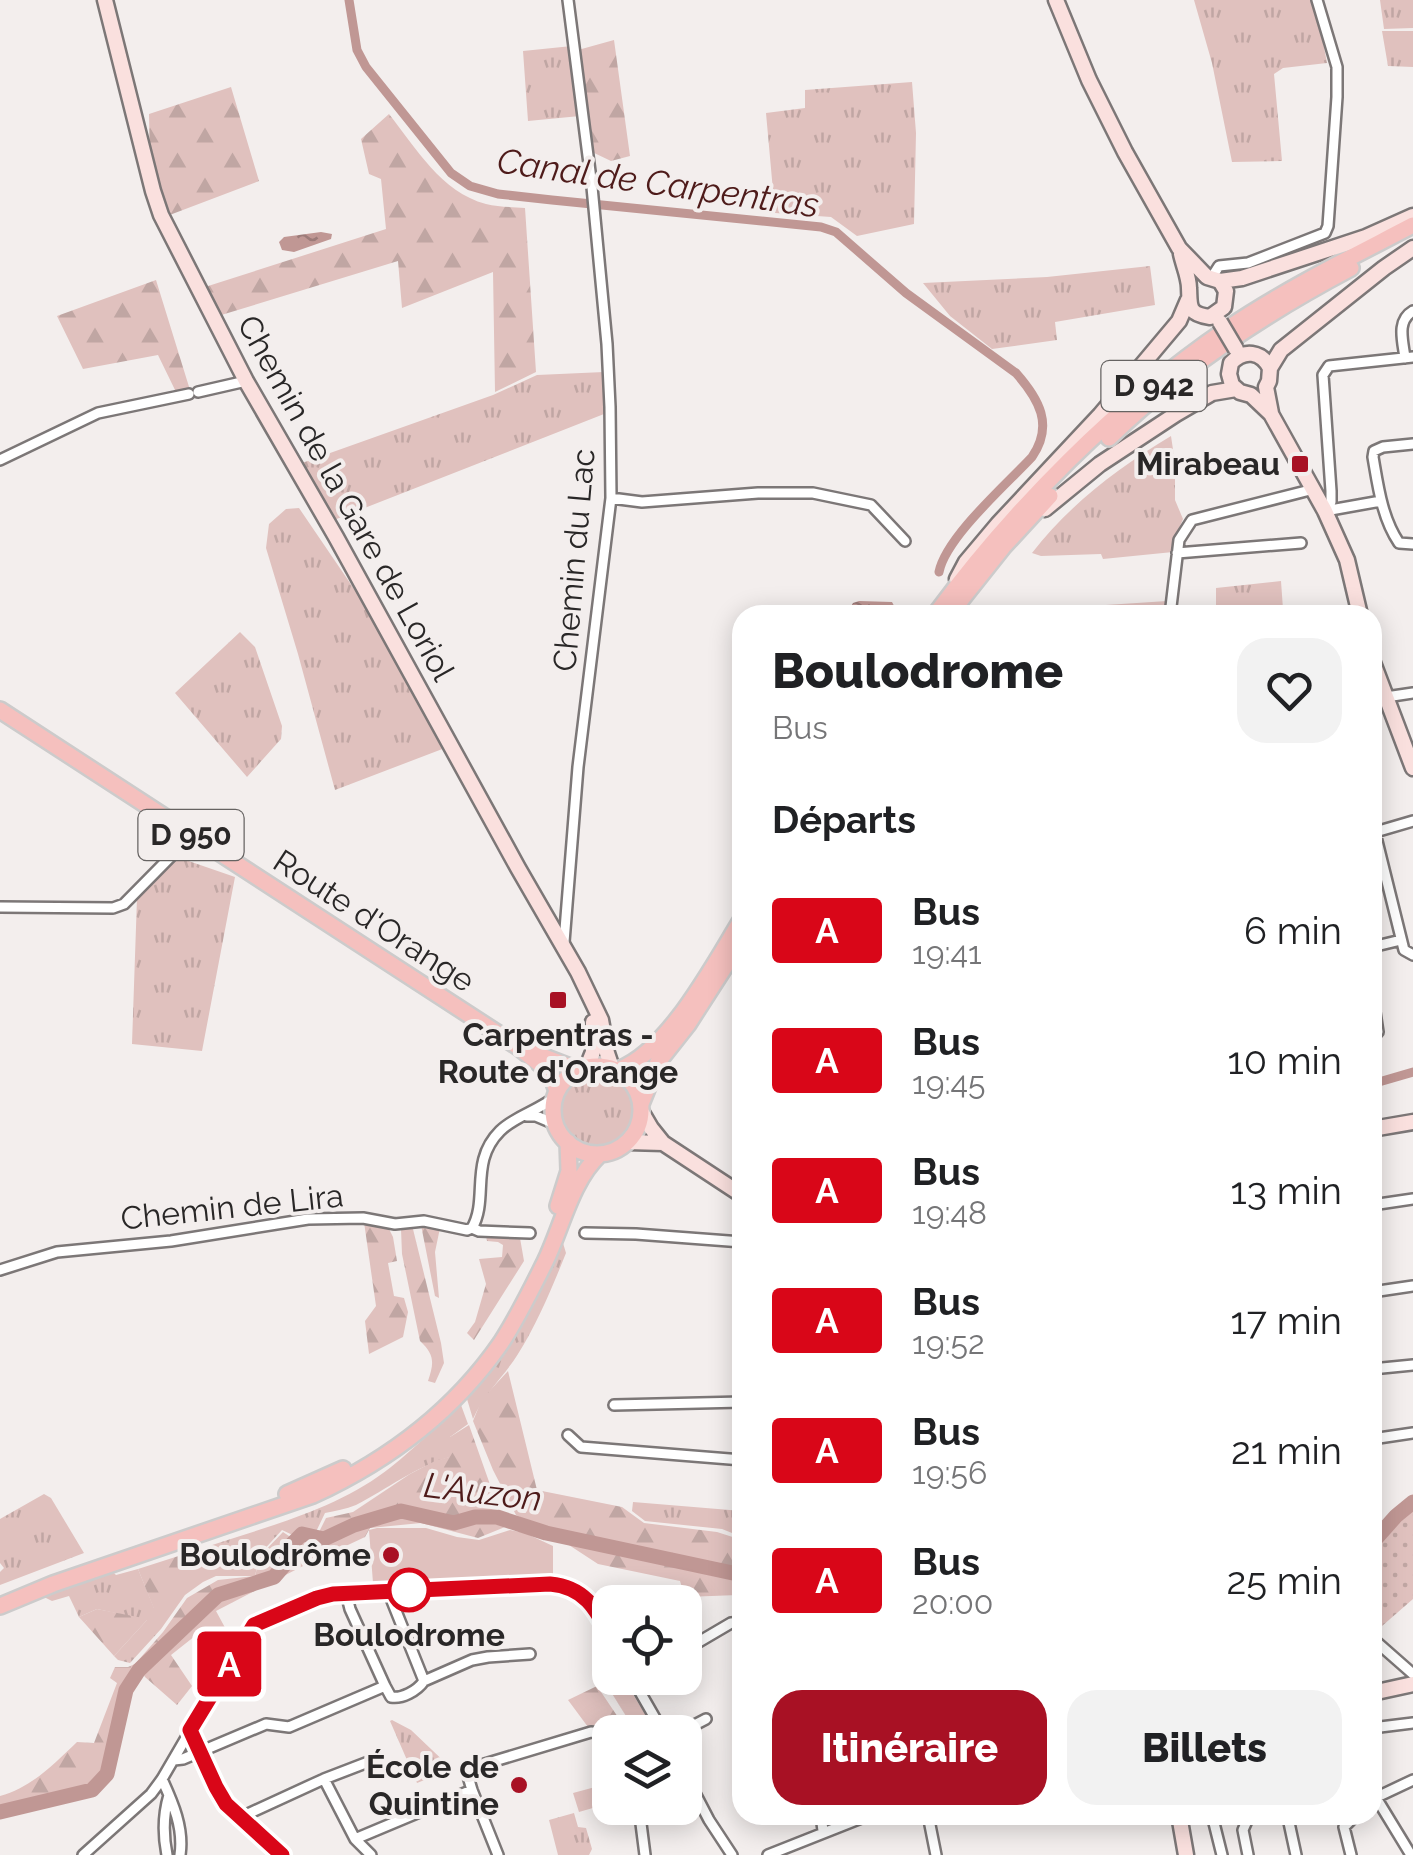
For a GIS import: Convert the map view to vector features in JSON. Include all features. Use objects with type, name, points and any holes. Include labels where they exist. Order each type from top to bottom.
[{"type":"main road","name":"Chemin de la Gare de Loriol","points":[[105,0],[161,215],[246,381],[578,972],[601,1020],[606,1053],[615,1069]]},
{"type":"main road","points":[[1056,0],[1103,110],[1180,248],[1226,290],[1227,302],[1218,318]]},
{"type":"main road","points":[[945,605],[966,562],[1100,416],[1179,321],[1188,294],[1200,278],[1242,278],[1349,244],[1413,216]]},
{"type":"main road","name":"D 942","points":[[947,605],[1026,505],[1158,382],[1258,309],[1413,225]]},
{"type":"main road","points":[[949,605],[1117,430],[1194,366],[1292,301],[1413,237]]},
{"type":"main road","points":[[1180,248],[1189,306],[1198,314],[1218,318],[1238,352]]},
{"type":"main road","points":[[1358,605],[1347,560],[1326,511],[1271,414],[1266,387],[1270,368],[1281,350],[1413,248]]},
{"type":"main road","points":[[1238,352],[1258,354],[1270,368]]},
{"type":"main road","points":[[1238,352],[1228,374],[1271,414]]},
{"type":"main road","points":[[1003,547],[1100,464],[1212,393],[1266,387]]},
{"type":"main road","points":[[1382,686],[1413,768]]},
{"type":"main road","name":"Route d'Orange","points":[[0,710],[517,1046],[550,1072],[556,1094]]},
{"type":"main road","points":[[615,1069],[632,1064],[673,1024],[732,935]]},
{"type":"main road","points":[[582,1068],[569,1076],[556,1094],[555,1124],[568,1142],[582,1151],[600,1154],[619,1148],[628,1142],[640,1122],[642,1103],[658,1062],[732,956]]},
{"type":"main road","name":"Chemin de la Gare de Loriol","points":[[582,1068],[594,1044],[592,1002]]},
{"type":"main road","name":"Route d'Orange","points":[[517,1046],[582,1068]]},
{"type":"main road","name":"D 950","points":[[582,1068],[615,1069]]},
{"type":"main road","points":[[615,1069],[636,1088],[651,1128],[663,1143],[732,1188]]},
{"type":"main road","points":[[1382,1127],[1413,1122]]},
{"type":"main road","points":[[0,1595],[293,1492],[336,1473],[408,1426],[453,1387],[504,1320],[562,1196],[569,1172],[568,1142]]},
{"type":"main road","points":[[628,1142],[663,1143]]},
{"type":"main road","points":[[0,1606],[53,1584],[313,1495],[343,1481],[405,1441],[467,1384],[502,1341],[553,1245],[579,1182],[600,1154]]},
{"type":"main road","points":[[1382,1691],[1413,1684]]},
{"type":"main road","points":[[1180,1825],[1186,1855]]},
{"type":"street","name":"Chemin du Lac","points":[[563,946],[578,767],[611,498],[610,391],[568,0]]},
{"type":"street","points":[[1213,278],[1219,266],[1248,263],[1325,233],[1328,226],[1337,67],[1317,0]]},
{"type":"street","points":[[1326,511],[1331,491],[1323,376],[1329,366],[1409,358],[1401,324],[1413,311]]},
{"type":"street","points":[[0,460],[98,413],[246,381]]},
{"type":"street","points":[[1413,444],[1383,447],[1374,450],[1373,457],[1381,500],[1393,534],[1400,543],[1413,544]]},
{"type":"street","points":[[1171,605],[1179,540],[1192,520],[1314,488]]},
{"type":"street","points":[[611,498],[642,502],[814,493],[871,505],[905,541]]},
{"type":"street","points":[[1326,511],[1381,500]]},
{"type":"street","points":[[1177,552],[1302,543]]},
{"type":"street","points":[[1386,697],[1413,693]]},
{"type":"street","points":[[1382,831],[1413,821]]},
{"type":"street","points":[[0,907],[113,908],[124,904],[192,835]]},
{"type":"street","points":[[1382,865],[1404,950],[1413,955]]},
{"type":"street","points":[[1382,945],[1401,940]]},
{"type":"street","points":[[472,1228],[488,1146],[504,1126],[556,1094]]},
{"type":"street","points":[[524,1116],[555,1124]]},
{"type":"street","points":[[1382,1203],[1413,1199]]},
{"type":"street","name":"Chemin de Lira","points":[[0,1270],[57,1252],[171,1241],[308,1219],[363,1218],[395,1224],[424,1221],[460,1230],[530,1233]]},
{"type":"street","points":[[586,1233],[732,1241]]},
{"type":"street","points":[[1382,1291],[1413,1286]]},
{"type":"street","points":[[1382,1368],[1413,1365]]},
{"type":"street","points":[[614,1405],[732,1402]]},
{"type":"street","points":[[1382,1438],[1413,1433]]},
{"type":"street","points":[[568,1435],[580,1447],[732,1459]]},
{"type":"street","points":[[82,1855],[151,1794],[254,1625],[317,1598],[346,1593],[560,1585],[577,1591],[592,1604]]},
{"type":"street","points":[[388,1591],[424,1681]]},
{"type":"street","points":[[346,1593],[391,1697],[397,1698],[472,1660],[530,1654]]},
{"type":"street","points":[[702,1640],[732,1623]]},
{"type":"street","points":[[1382,1647],[1413,1674]]},
{"type":"street","points":[[174,1760],[266,1724],[288,1727],[385,1686]]},
{"type":"street","points":[[702,1721],[706,1719]]},
{"type":"street","points":[[1382,1727],[1413,1723]]},
{"type":"street","points":[[190,1730],[222,1797],[239,1818],[282,1855]]},
{"type":"street","points":[[498,1855],[467,1777],[470,1770],[592,1733]]},
{"type":"street","points":[[239,1818],[376,1759]]},
{"type":"street","points":[[162,1779],[176,1814],[182,1842],[180,1855]]},
{"type":"street","points":[[324,1779],[355,1839],[371,1855]]},
{"type":"street","points":[[1382,1793],[1413,1780]]},
{"type":"street","points":[[355,1839],[472,1790]]},
{"type":"street","points":[[168,1855],[164,1829],[170,1795]]},
{"type":"street","points":[[702,1807],[732,1855]]},
{"type":"street","points":[[1382,1809],[1411,1855]]},
{"type":"street","points":[[641,1825],[645,1855]]},
{"type":"street","points":[[823,1825],[824,1831]]},
{"type":"street","points":[[768,1855],[841,1825]]},
{"type":"street","points":[[930,1825],[936,1855]]},
{"type":"street","points":[[1214,1825],[1222,1855]]},
{"type":"street","points":[[1246,1825],[1248,1855]]},
{"type":"street","points":[[1290,1825],[1296,1855]]},
{"type":"street","points":[[1346,1825],[1351,1855]]},
{"type":"green space","points":[[1194,0],[1311,0],[1316,6],[1327,63],[1283,68],[1274,74],[1282,161],[1232,162],[1212,63]]},
{"type":"green space","points":[[1380,0],[1413,0],[1413,28],[1384,29]]},
{"type":"green space","points":[[1382,31],[1413,31],[1413,67],[1388,66]]},
{"type":"green space","points":[[614,40],[630,156],[611,161],[590,151],[578,50]]},
{"type":"green space","points":[[572,46],[580,116],[528,121],[523,51]]},
{"type":"green space","points":[[912,82],[916,133],[914,224],[857,236],[831,217],[775,213],[766,113],[805,108],[805,90]]},
{"type":"green space","points":[[231,87],[259,181],[167,216],[150,167],[149,114]]},
{"type":"green space","points":[[389,114],[431,167],[456,190],[486,204],[525,208],[536,372],[495,392],[493,272],[402,308],[398,261],[218,316],[205,287],[386,229],[381,179],[369,174],[361,139]]},
{"type":"green space","points":[[1150,266],[1155,305],[1055,322],[1057,340],[992,349],[950,316],[923,283],[1047,277]]},
{"type":"green space","points":[[156,280],[190,390],[176,392],[158,355],[83,369],[57,316]]},
{"type":"green space","points":[[604,372],[604,414],[334,520],[302,463],[493,395],[537,375]]},
{"type":"green space","points":[[1171,436],[1175,500],[1183,519],[1173,552],[1103,559],[1101,554],[1032,553],[1096,488]]},
{"type":"green space","points":[[299,508],[382,630],[445,748],[335,790],[266,548],[269,524],[286,509]]},
{"type":"green space","points":[[1281,581],[1283,605],[1216,605],[1216,588]]},
{"type":"green space","points":[[1167,601],[1167,605],[1106,605]]},
{"type":"green space","points":[[240,632],[255,647],[282,726],[281,739],[247,777],[175,693]]},
{"type":"green space","points":[[177,857],[235,877],[202,1051],[132,1044],[137,898]]},
{"type":"green space","points":[[596,1073],[622,1084],[633,1110],[622,1136],[596,1147],[570,1136],[559,1110],[570,1084]]},
{"type":"green space","points":[[364,1222],[389,1229],[393,1237],[397,1261],[388,1263],[394,1296],[404,1298],[408,1312],[403,1337],[369,1354],[365,1321],[376,1306]]},
{"type":"green space","points":[[412,1225],[444,1363],[435,1383],[428,1381],[432,1360],[420,1341],[402,1254],[401,1229]]},
{"type":"green space","points":[[421,1225],[440,1228],[435,1252],[439,1298],[435,1296]]},
{"type":"green space","points":[[486,1235],[520,1238],[524,1261],[474,1340],[467,1333],[475,1322],[486,1284],[479,1259],[502,1257],[503,1245],[487,1241]]},
{"type":"green space","points":[[563,1243],[566,1253],[532,1330],[473,1419],[467,1399],[509,1344]]},
{"type":"green space","points":[[508,1371],[537,1490],[622,1507],[644,1523],[732,1537],[732,1595],[702,1596],[702,1585],[681,1585],[680,1581],[598,1564],[516,1515],[473,1421],[482,1399]]},
{"type":"green space","points":[[461,1405],[468,1424],[450,1437],[450,1457],[413,1472],[356,1505],[325,1513],[314,1536],[302,1533],[297,1537],[282,1530],[260,1554],[255,1576],[216,1576],[203,1582],[185,1595],[130,1663],[114,1656],[147,1620],[97,1609],[79,1617],[69,1596],[52,1601],[44,1597],[113,1572],[116,1575],[138,1569],[154,1608],[196,1565],[191,1552],[321,1508],[369,1483]]},
{"type":"green space","points":[[469,1425],[505,1527],[478,1538],[421,1523],[370,1528],[365,1537],[216,1611],[229,1635],[212,1656],[195,1636],[171,1655],[192,1686],[177,1705],[139,1668],[124,1687],[103,1772],[90,1788],[0,1810],[0,1796],[32,1781],[77,1742],[94,1743],[117,1683],[110,1678],[115,1667],[135,1664],[187,1598],[218,1580],[255,1576],[260,1556],[283,1532],[298,1542],[303,1538],[315,1540],[326,1518],[353,1512],[410,1474],[449,1457],[450,1437]]},
{"type":"green space","points":[[44,1494],[51,1498],[84,1553],[0,1585],[4,1568],[0,1563],[0,1519]]},
{"type":"green space","points":[[633,1502],[732,1510],[732,1533],[645,1521],[632,1511]]},
{"type":"green space","points":[[1413,1504],[1413,1599],[1382,1626],[1382,1542]]},
{"type":"green space","points":[[426,1528],[479,1540],[510,1530],[525,1533],[553,1546],[553,1574],[373,1583],[369,1530]]},
{"type":"green space","points":[[191,1552],[196,1565],[182,1594],[154,1609],[138,1569]]},
{"type":"green space","points":[[97,1609],[148,1619],[114,1656],[79,1617]]},
{"type":"green space","points":[[592,1688],[592,1695],[603,1695],[617,1715],[592,1715],[592,1726],[588,1727],[568,1700]]},
{"type":"green space","points":[[613,1695],[633,1695],[646,1715],[625,1715]]},
{"type":"green space","points":[[392,1720],[411,1730],[452,1769],[417,1783]]},
{"type":"green space","points":[[592,1788],[592,1808],[579,1812],[573,1793]]},
{"type":"green space","points":[[574,1813],[578,1827],[586,1828],[592,1849],[589,1855],[558,1855],[549,1820]]},
{"type":"water","points":[[332,234],[331,239],[294,252],[282,250],[279,242],[284,237]]},
{"type":"water","points":[[892,602],[894,605],[852,605]]},
{"type":"waterway","name":"Canal de Carpentras","points":[[349,0],[357,50],[366,67],[451,173],[470,186],[498,194],[821,227],[836,232],[906,293],[1016,373],[1041,413],[1039,445],[965,527],[939,572]]},
{"type":"waterway","name":"Canal de Carpentras","points":[[1382,1081],[1413,1072]]},
{"type":"waterway","name":"L'Auzon","points":[[1382,1532],[1413,1502]]},
{"type":"waterway","name":"L'Auzon","points":[[0,1812],[92,1790],[107,1774],[126,1690],[139,1670],[218,1595],[274,1577],[286,1563],[288,1548],[302,1534],[324,1539],[401,1511],[454,1523],[475,1517],[497,1517],[546,1533],[732,1573]]},
{"type":"bus line","name":"A","points":[[282,1855],[226,1804],[190,1730],[254,1625],[333,1594],[550,1584],[570,1588],[592,1604]]},
{"type":"place","name":"Mirabeau","points":[[1300,464]]},
{"type":"place","name":"Carpentras - Route d'Orange","points":[[558,1000]]},
{"type":"place","name":"Boulodrôme","points":[[391,1555]]},
{"type":"place","name":"Boulodrome","points":[[409,1590]]},
{"type":"place","name":"École de Quintine","points":[[519,1785]]}]
